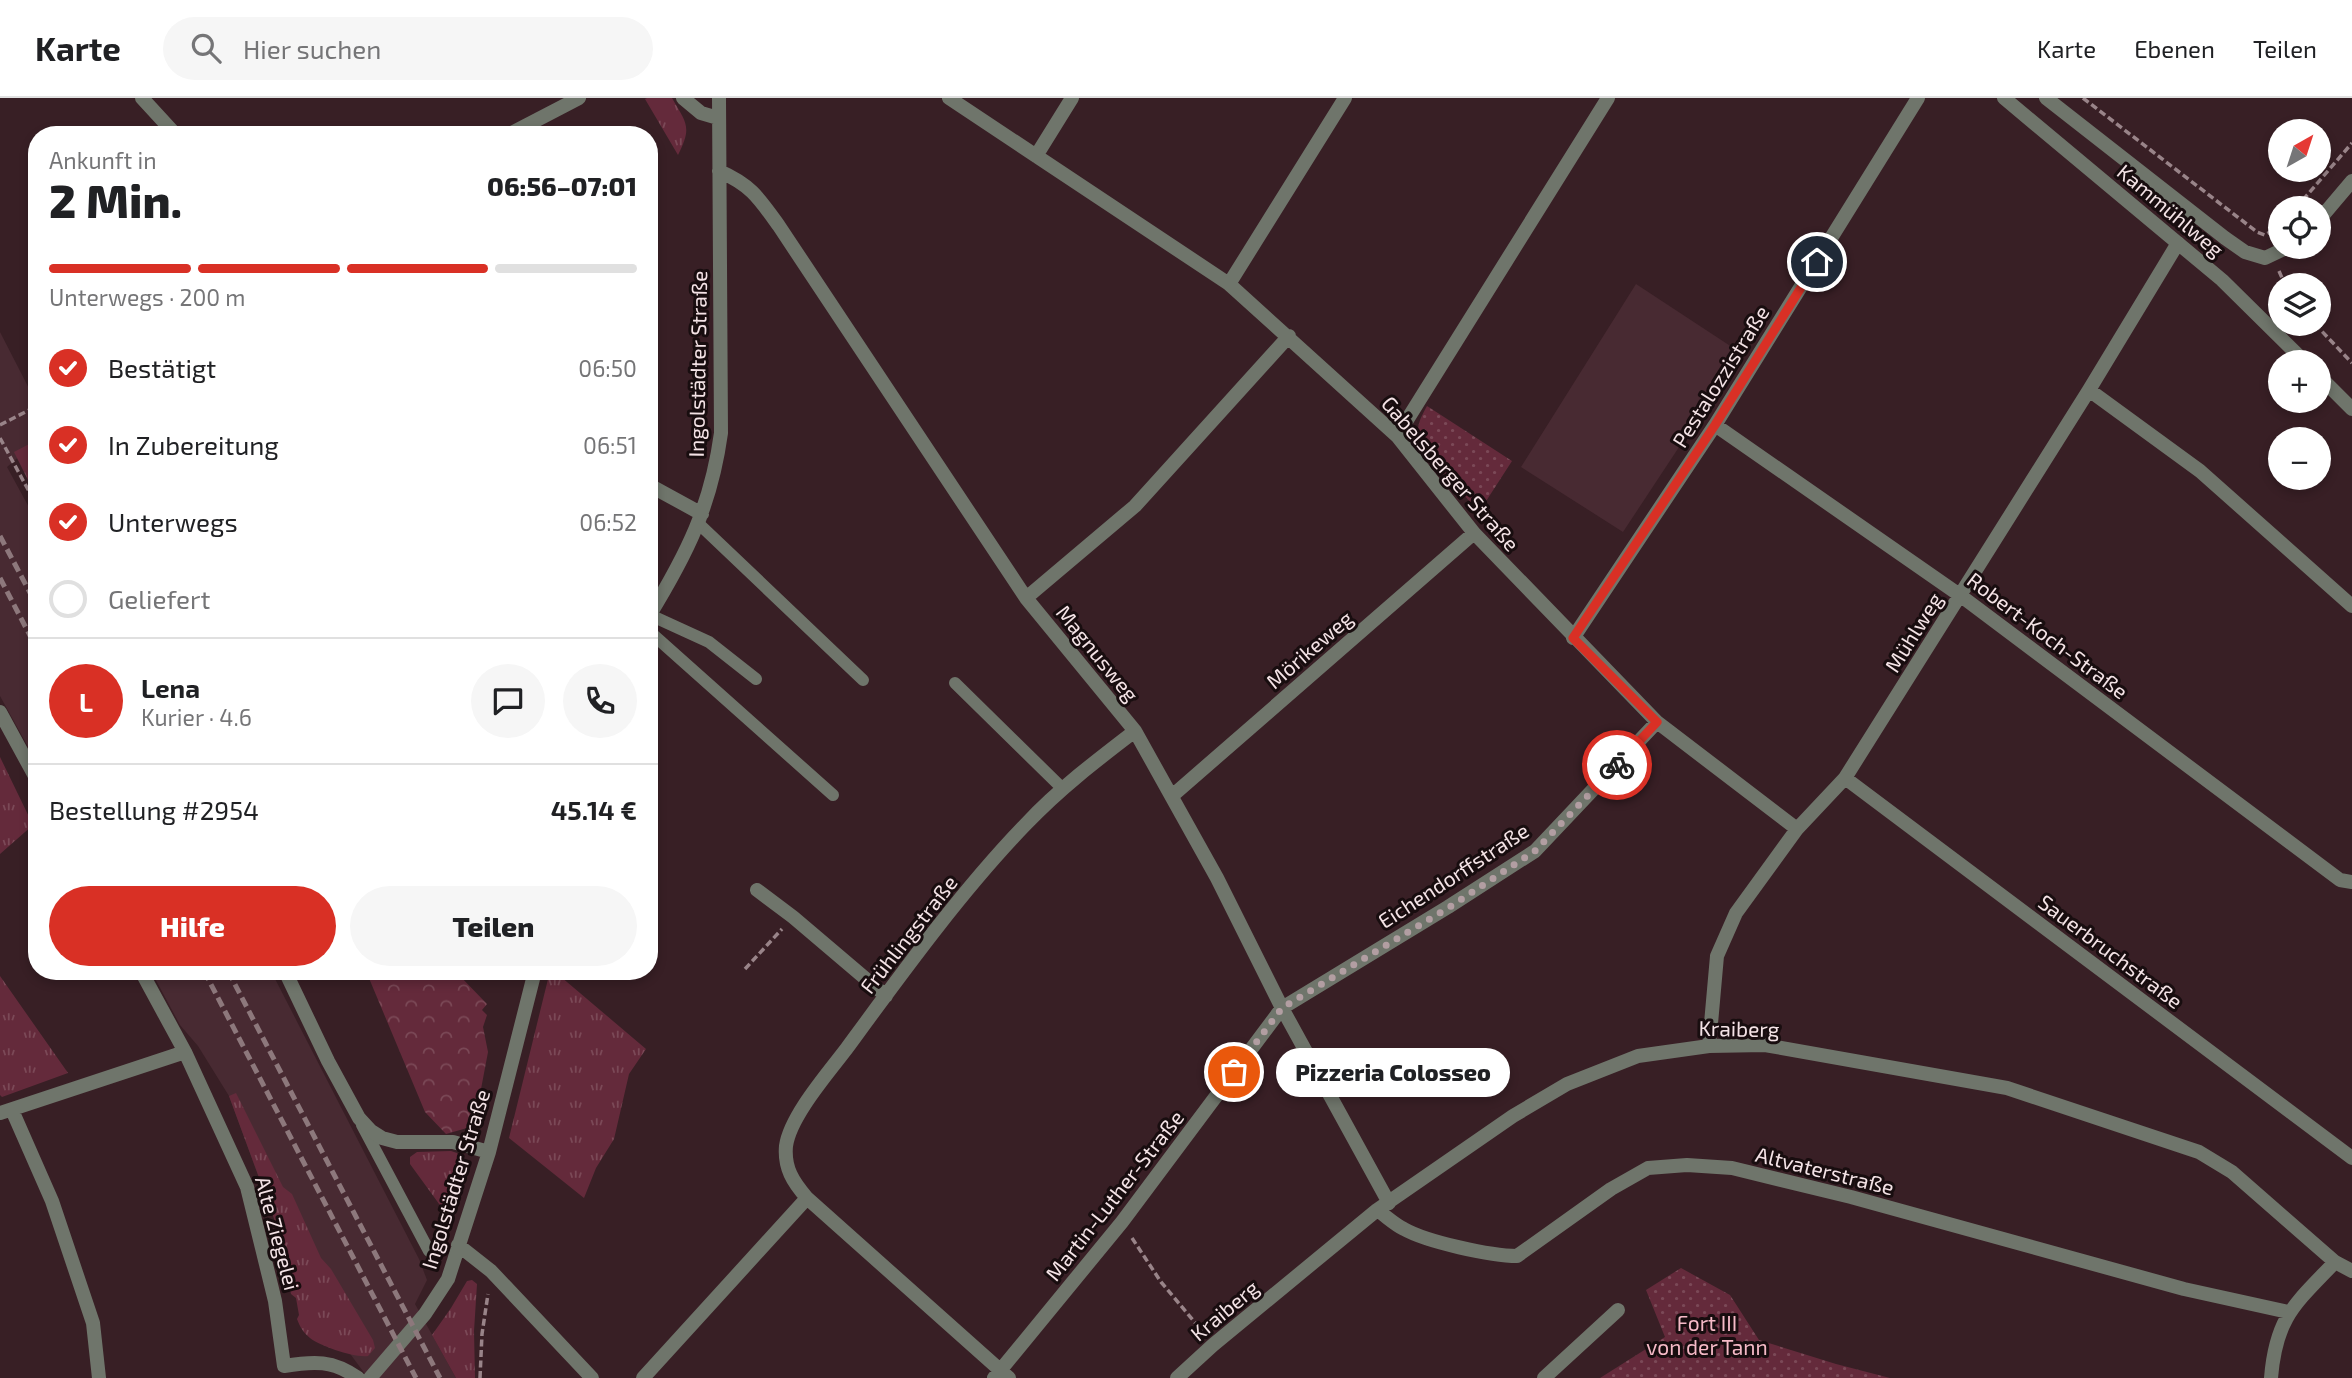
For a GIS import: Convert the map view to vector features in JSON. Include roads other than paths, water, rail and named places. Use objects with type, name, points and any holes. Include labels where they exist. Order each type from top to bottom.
[{"type":"street","points":[[142,98],[168,126]]},
{"type":"street","points":[[525,126],[579,98]]},
{"type":"street","points":[[683,98],[701,113],[718,118]]},
{"type":"street","name":"Ingolstädter Straße","points":[[658,601],[676,571],[700,519],[716,471],[721,433],[719,98]]},
{"type":"street","name":"Gabelsberger Straße","points":[[948,98],[1229,284],[1397,436],[1474,533],[1657,722],[1797,829]]},
{"type":"street","points":[[1036,156],[1072,98]]},
{"type":"street","points":[[1229,284],[1345,98]]},
{"type":"street","points":[[1397,436],[1608,98]]},
{"type":"street","name":"Pestalozzistraße","points":[[1573,638],[1715,425],[1918,98]]},
{"type":"street","name":"Kammühlweg","points":[[2004,98],[2222,280],[2293,350]]},
{"type":"street","points":[[2046,98],[2214,230],[2245,251],[2265,258],[2268,257]]},
{"type":"street","name":"Magnusweg","points":[[719,171],[752,189],[1026,598],[1135,731],[1217,878],[1383,1206]]},
{"type":"street","points":[[2331,206],[2352,181]]},
{"type":"street","name":"Mühlweg","points":[[1709,1046],[1717,956],[1736,913],[1797,829],[1845,778],[1961,596],[2178,243]]},
{"type":"street","points":[[1026,598],[1135,506],[1289,336]]},
{"type":"street","points":[[2331,388],[2352,409]]},
{"type":"street","points":[[2089,390],[2200,471],[2352,606]]},
{"type":"street","name":"Robert-Koch-Straße","points":[[1715,425],[1961,596],[2340,880],[2352,882]]},
{"type":"street","points":[[658,491],[700,519]]},
{"type":"street","name":"Mörikeweg","points":[[1172,796],[1474,533]]},
{"type":"street","points":[[0,712],[28,763]]},
{"type":"street","name":"Eichendorffstraße","points":[[1282,1008],[1448,908],[1535,851],[1657,722]]},
{"type":"street","name":"Frühlingstraße","points":[[1001,1376],[807,1198],[792,1181],[786,1162],[786,1144],[792,1126],[815,1091],[886,996],[985,872],[1026,824],[1082,771],[1135,731]]},
{"type":"street","name":"Sauerbruchstraße","points":[[1845,778],[2352,1158]]},
{"type":"street","points":[[757,890],[886,996]]},
{"type":"street","name":"Alte Ziegelei","points":[[146,980],[185,1052],[247,1187],[275,1301],[285,1372],[312,1362],[344,1367],[358,1378]]},
{"type":"street","points":[[289,980],[359,1118],[382,1138],[397,1142],[453,1142],[489,1152]]},
{"type":"street","name":"Ingolstädter Straße","points":[[370,1378],[431,1305],[447,1279],[489,1152],[533,980]]},
{"type":"street","name":"Martin-Luther-Straße","points":[[1001,1376],[1122,1222],[1282,1008]]},
{"type":"street","name":"Kraiberg","points":[[1177,1378],[1213,1345],[1383,1206],[1513,1116],[1567,1084],[1638,1056],[1709,1046],[1765,1045],[2007,1088],[2199,1152],[2232,1172],[2335,1262],[2352,1271]]},
{"type":"street","points":[[99,1378],[93,1323],[52,1201],[6,1111],[185,1052]]},
{"type":"street","name":"Altvaterstraße","points":[[1383,1206],[1403,1229],[1419,1236],[1499,1256],[1517,1256],[1612,1189],[1648,1168],[1687,1165],[1732,1168],[1851,1197],[2185,1289],[2288,1312]]},
{"type":"street","points":[[643,1378],[807,1198]]},
{"type":"street","points":[[458,1245],[491,1271],[592,1378]]},
{"type":"street","points":[[2272,1378],[2274,1346],[2288,1312],[2335,1262]]},
{"type":"street","points":[[1544,1378],[1618,1310]]},
{"type":"lane","points":[[700,519],[863,680]]},
{"type":"lane","points":[[658,619],[709,642],[756,679]]},
{"type":"lane","points":[[658,639],[833,795]]},
{"type":"lane","points":[[955,683],[1063,789]]},
{"type":"lane","points":[[359,1118],[429,1251]]},
{"type":"railway","points":[[0,536],[28,589]]},
{"type":"railway","points":[[0,578],[28,632]]},
{"type":"railway","points":[[209,980],[416,1378]]},
{"type":"railway","points":[[233,980],[440,1378]]},
{"type":"place","name":"Pizzeria Colosseo","points":[[1234,1072]]},
{"type":"park label","name":"Fort III von der Tann","points":[[1707,1334]]}]
